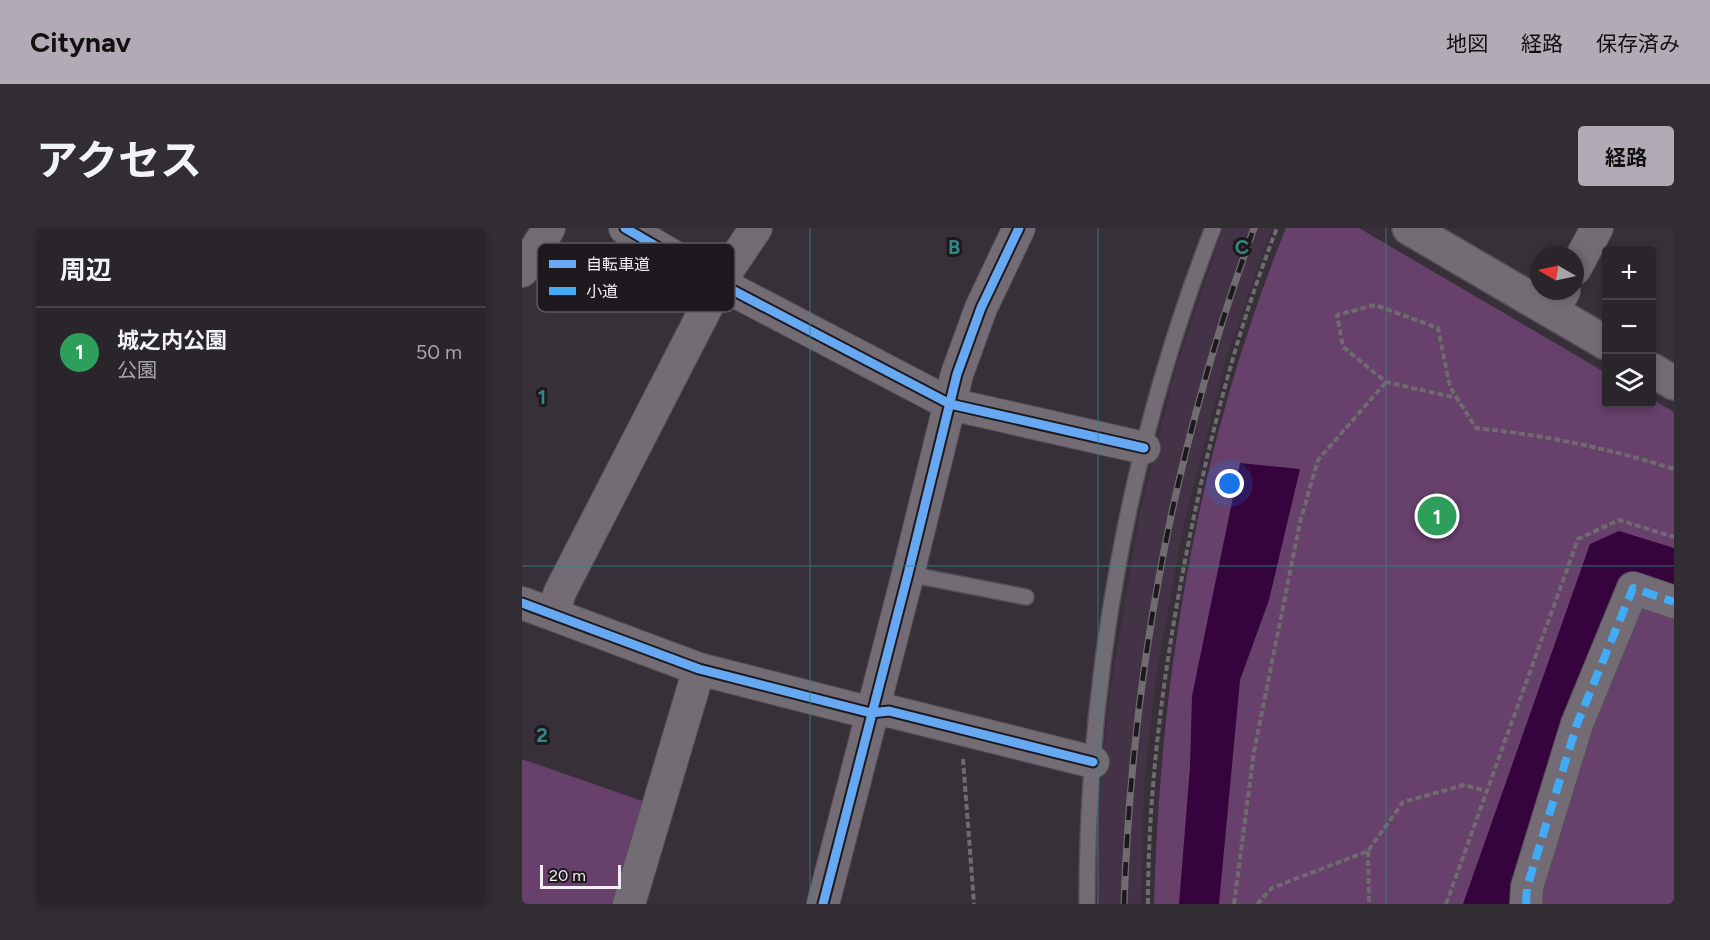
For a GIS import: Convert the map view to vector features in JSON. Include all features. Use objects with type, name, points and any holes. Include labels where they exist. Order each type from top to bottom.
[{"type":"street","points":[[540,243],[549,228]]},
{"type":"street","points":[[625,228],[651,243]]},
{"type":"street","points":[[735,259],[756,228]]},
{"type":"street","points":[[823,904],[968,339],[1019,228]]},
{"type":"street","points":[[1409,228],[1558,301],[1602,340]]},
{"type":"street","points":[[1584,252],[1597,228]]},
{"type":"street","points":[[522,271],[537,247]]},
{"type":"street","points":[[735,291],[950,404],[1144,448]]},
{"type":"street","points":[[553,614],[560,592],[704,312]]},
{"type":"street","points":[[1656,372],[1674,383]]},
{"type":"street","points":[[1527,904],[1527,887],[1577,724],[1633,588],[1674,602]]},
{"type":"street","points":[[522,603],[699,669],[871,713],[890,711],[1093,762]]},
{"type":"street","points":[[629,904],[699,669]]},
{"type":"lane","points":[[1087,904],[1093,762],[1109,628],[1124,541],[1144,448],[1168,360],[1213,228]]},
{"type":"lane","points":[[908,574],[1026,597]]},
{"type":"path","points":[[1148,904],[1155,779],[1166,667],[1184,563],[1206,461],[1240,335],[1277,228]]},
{"type":"path","points":[[1464,408],[1457,398],[1386,382],[1343,347],[1337,315],[1375,305],[1438,328],[1450,387],[1464,408],[1476,428],[1545,436],[1620,451],[1674,468]]},
{"type":"path","points":[[1234,904],[1254,752],[1300,522],[1317,460],[1386,382]]},
{"type":"path","points":[[1446,904],[1578,539],[1619,520],[1674,537]]},
{"type":"path","points":[[967,731],[963,759],[974,904]]},
{"type":"path","points":[[1257,904],[1272,888],[1368,851],[1403,802],[1464,785],[1487,791]]},
{"type":"path","points":[[1368,851],[1369,904]]},
{"type":"shaded area","points":[[1223,228],[1272,228],[1227,355],[1184,523],[1156,676],[1144,787],[1141,904],[1094,904],[1097,814],[1109,698],[1140,513],[1174,374]]},
{"type":"shaded area","points":[[1286,228],[1359,228],[1602,371],[1602,408],[1656,408],[1656,401],[1674,412],[1674,904],[1154,904],[1165,731],[1175,645],[1208,475],[1230,392],[1256,309]]},
{"type":"shaded area","points":[[1240,463],[1300,469],[1269,600],[1240,680],[1219,904],[1179,904],[1190,767],[1192,696]]},
{"type":"shaded area","points":[[1619,531],[1674,548],[1674,588],[1627,576],[1515,904],[1463,904],[1590,544]]},
{"type":"shaded area","points":[[522,759],[648,803],[616,904],[522,904]]},
{"type":"railway","points":[[1124,904],[1136,730],[1162,561],[1201,394],[1254,228]]},
{"type":"marked path","points":[[1526,904],[1527,887],[1577,724],[1633,588],[1674,602]]},
{"type":"cycle path","points":[[625,228],[651,243]]},
{"type":"cycle path","points":[[823,904],[957,374],[981,308],[1019,228]]},
{"type":"cycle path","points":[[735,291],[950,404],[1144,448]]},
{"type":"cycle path","points":[[522,603],[699,669],[871,713],[889,711],[1093,762]]},
{"type":"place","name":"城之内公園","points":[[1437,516]]}]
